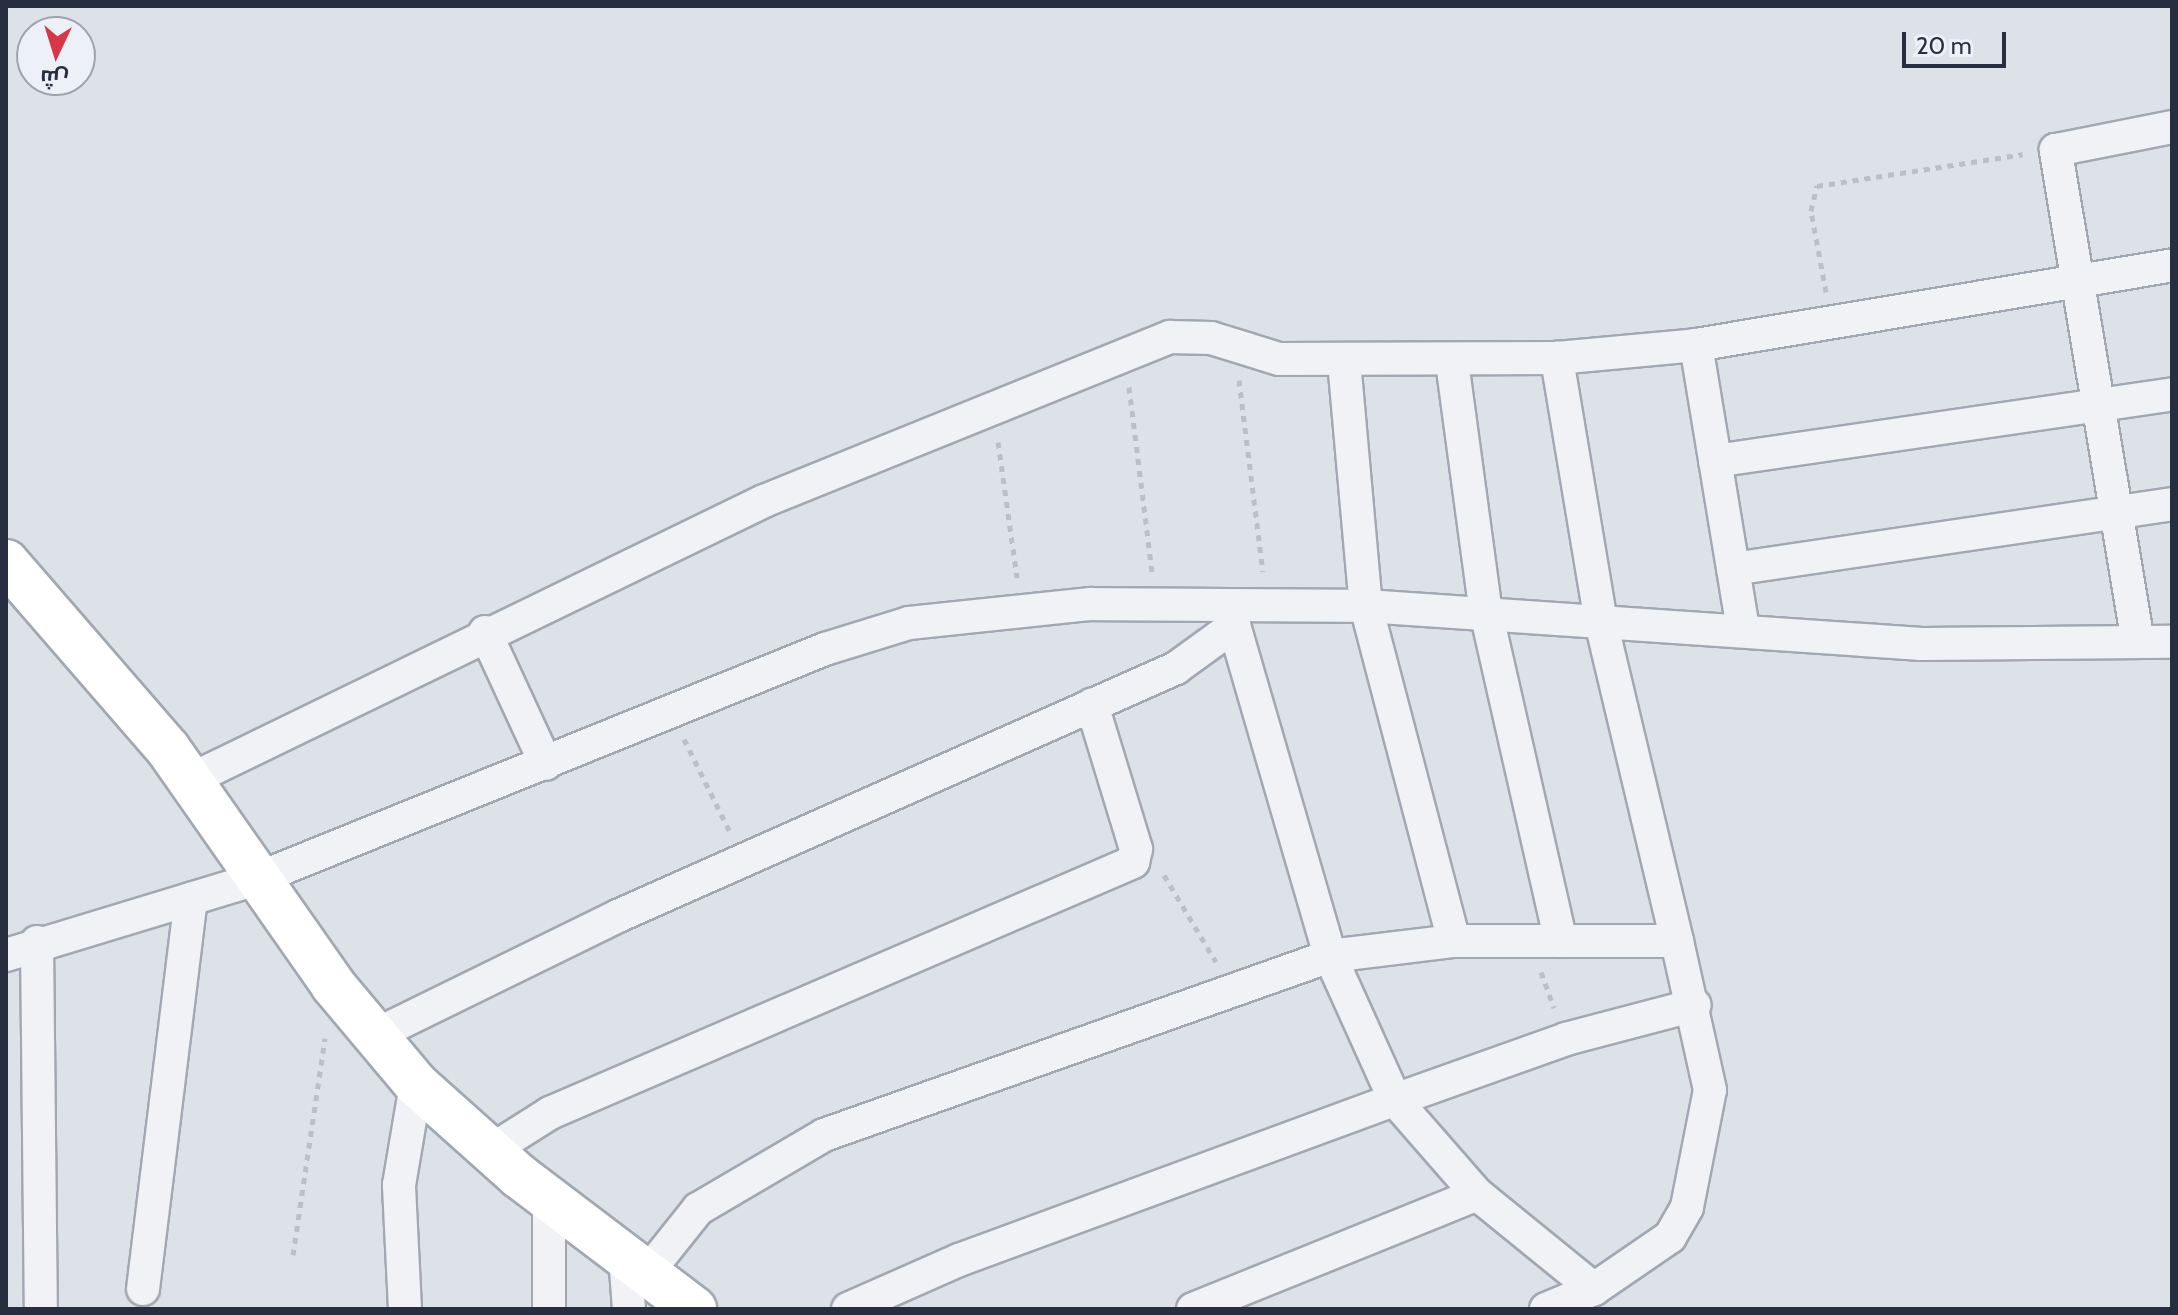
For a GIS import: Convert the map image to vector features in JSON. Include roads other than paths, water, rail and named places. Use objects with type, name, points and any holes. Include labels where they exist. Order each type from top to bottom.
[{"type":"street","points":[[2138,642],[2082,281],[2056,150],[2172,127]]},
{"type":"street","points":[[192,779],[485,632],[764,501],[1170,337],[1234,346],[1260,357],[1452,362],[1557,358],[1696,345],[2172,265]]},
{"type":"street","points":[[1696,345],[1743,630]]},
{"type":"street","points":[[1546,1309],[1594,1289],[1670,1237],[1687,1207],[1710,1090],[1695,1005],[1601,622],[1557,358]]},
{"type":"street","points":[[1344,361],[1366,606],[1454,941]]},
{"type":"street","points":[[1452,362],[1486,612],[1561,941]]},
{"type":"street","points":[[1715,461],[2101,407],[2172,394]]},
{"type":"street","points":[[1733,569],[2118,516],[2172,504]]},
{"type":"street","points":[[6,562],[192,779],[333,985],[416,1084],[634,1279],[694,1309]]},
{"type":"street","points":[[6,955],[37,942],[259,878],[671,713],[909,623],[1021,607],[1156,605],[1231,616],[1268,605],[1366,606],[1922,644],[2172,642]]},
{"type":"street","points":[[373,1036],[744,860],[1176,668],[1231,616]]},
{"type":"street","points":[[1231,616],[1330,956],[1395,1100],[1477,1194],[1594,1289]]},
{"type":"street","points":[[485,632],[546,764]]},
{"type":"street","points":[[490,1151],[550,1113],[1136,855],[1092,705]]},
{"type":"street","points":[[143,1289],[191,899]]},
{"type":"street","points":[[634,1279],[698,1209],[824,1135],[1330,956],[1454,941],[1677,941]]},
{"type":"street","points":[[37,942],[41,1309]]},
{"type":"street","points":[[848,1309],[959,1260],[1395,1100],[1566,1039],[1695,1005]]},
{"type":"street","points":[[405,1309],[399,1185],[416,1084]]},
{"type":"street","points":[[1193,1309],[1477,1194]]},
{"type":"street","points":[[549,1200],[549,1309]]}]
